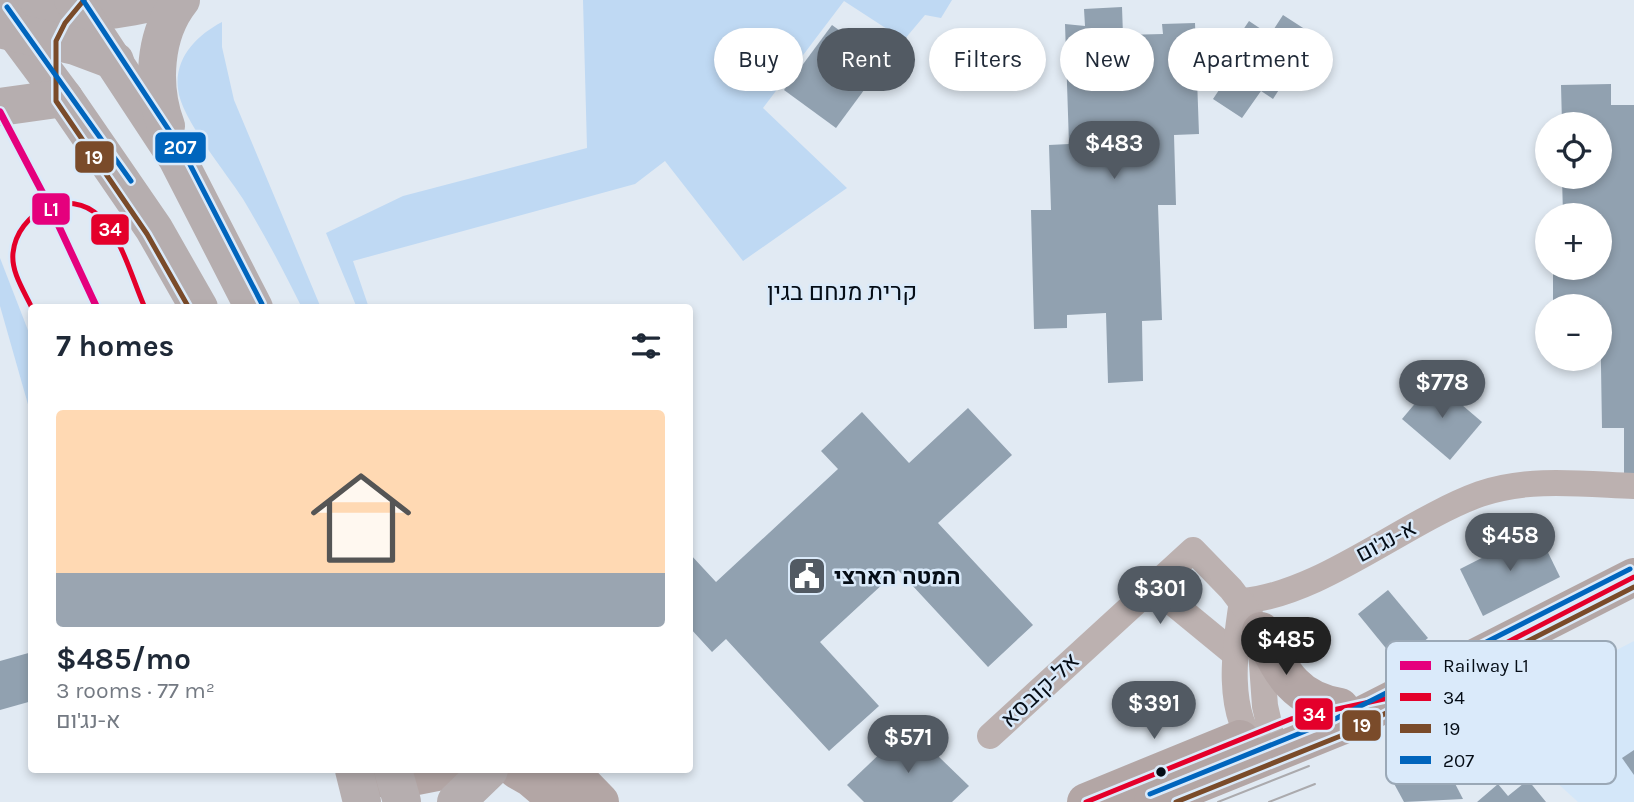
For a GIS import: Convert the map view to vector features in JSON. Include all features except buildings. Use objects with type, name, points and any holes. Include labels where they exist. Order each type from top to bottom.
[{"type":"highway","points":[[162,0],[79,14],[13,19],[154,229],[198,304]]},
{"type":"highway","points":[[177,158],[162,117],[157,87],[162,40],[181,0]]},
{"type":"highway","points":[[79,14],[115,61],[177,158],[252,304]]},
{"type":"highway","points":[[64,97],[62,77],[79,14]]},
{"type":"highway","points":[[0,107],[64,97]]},
{"type":"highway","points":[[456,802],[486,773]]},
{"type":"street","name":"א-נג'ום","points":[[1251,621],[1306,583],[1460,503],[1499,489],[1530,483],[1634,486]]},
{"type":"street","name":"אל-קובסא","points":[[990,736],[1193,550],[1251,621]]},
{"type":"street","points":[[1510,641],[1634,577]]},
{"type":"street","points":[[1152,586],[1251,621],[1296,688],[1313,701],[1340,707]]},
{"type":"street","points":[[1251,621],[1262,683],[1260,740]]},
{"type":"street","points":[[1086,802],[1260,740],[1340,707],[1386,698]]},
{"type":"street","points":[[1153,802],[1260,740],[1339,727],[1386,704]]},
{"type":"street","points":[[375,781],[427,773]]},
{"type":"street","points":[[522,773],[559,802]]},
{"type":"street","points":[[572,773],[600,802]]},
{"type":"shaded area","points":[[583,0],[952,0],[941,18],[925,15],[914,28],[886,28],[844,1],[824,28],[817,28],[817,37],[803,55],[803,28],[714,28],[714,91],[776,91],[763,108],[847,188],[743,261],[665,161],[635,184],[353,261],[368,304],[355,304],[326,233],[403,196],[587,148]]},
{"type":"shaded area","points":[[222,22],[222,47],[234,100],[319,304],[300,304],[251,212],[195,130],[181,101],[178,89],[180,67],[189,49],[204,34]]},
{"type":"shaded area","points":[[0,258],[28,330],[28,404],[0,306]]},
{"type":"shaded area","points":[[1634,641],[1634,802],[1578,802],[1558,784],[1616,784],[1616,650]]},
{"type":"tram line","points":[[1218,802],[1309,766]]},
{"type":"tram line","points":[[1269,802],[1315,784]]},
{"type":"rail line","name":"L1","points":[[0,112],[49,205],[95,304]]},
{"type":"transit line","name":"207","points":[[83,0],[184,153],[262,304]]},
{"type":"transit line","name":"19","points":[[84,0],[65,23],[56,41],[56,101],[147,234],[187,304]]},
{"type":"transit line","name":"207","points":[[7,7],[131,181]]},
{"type":"transit line","name":"34","points":[[30,304],[14,267],[13,253],[17,238],[34,215],[60,204],[88,208],[108,226],[121,248],[143,304]]},
{"type":"transit line","name":"207","points":[[1488,641],[1630,569]]},
{"type":"transit line","name":"34","points":[[1510,641],[1634,577]]},
{"type":"transit line","name":"19","points":[[1528,641],[1634,587]]},
{"type":"transit line","name":"207","points":[[1150,794],[1335,719],[1386,693]]},
{"type":"transit line","name":"34","points":[[1086,802],[1291,719],[1386,699]]},
{"type":"transit line","name":"19","points":[[1176,802],[1343,735],[1386,713]]},
{"type":"place","name":"המטה הארצי","points":[[807,576]]},
{"type":"district","name":"קרית מנחם בגין","points":[[842,292]]}]
